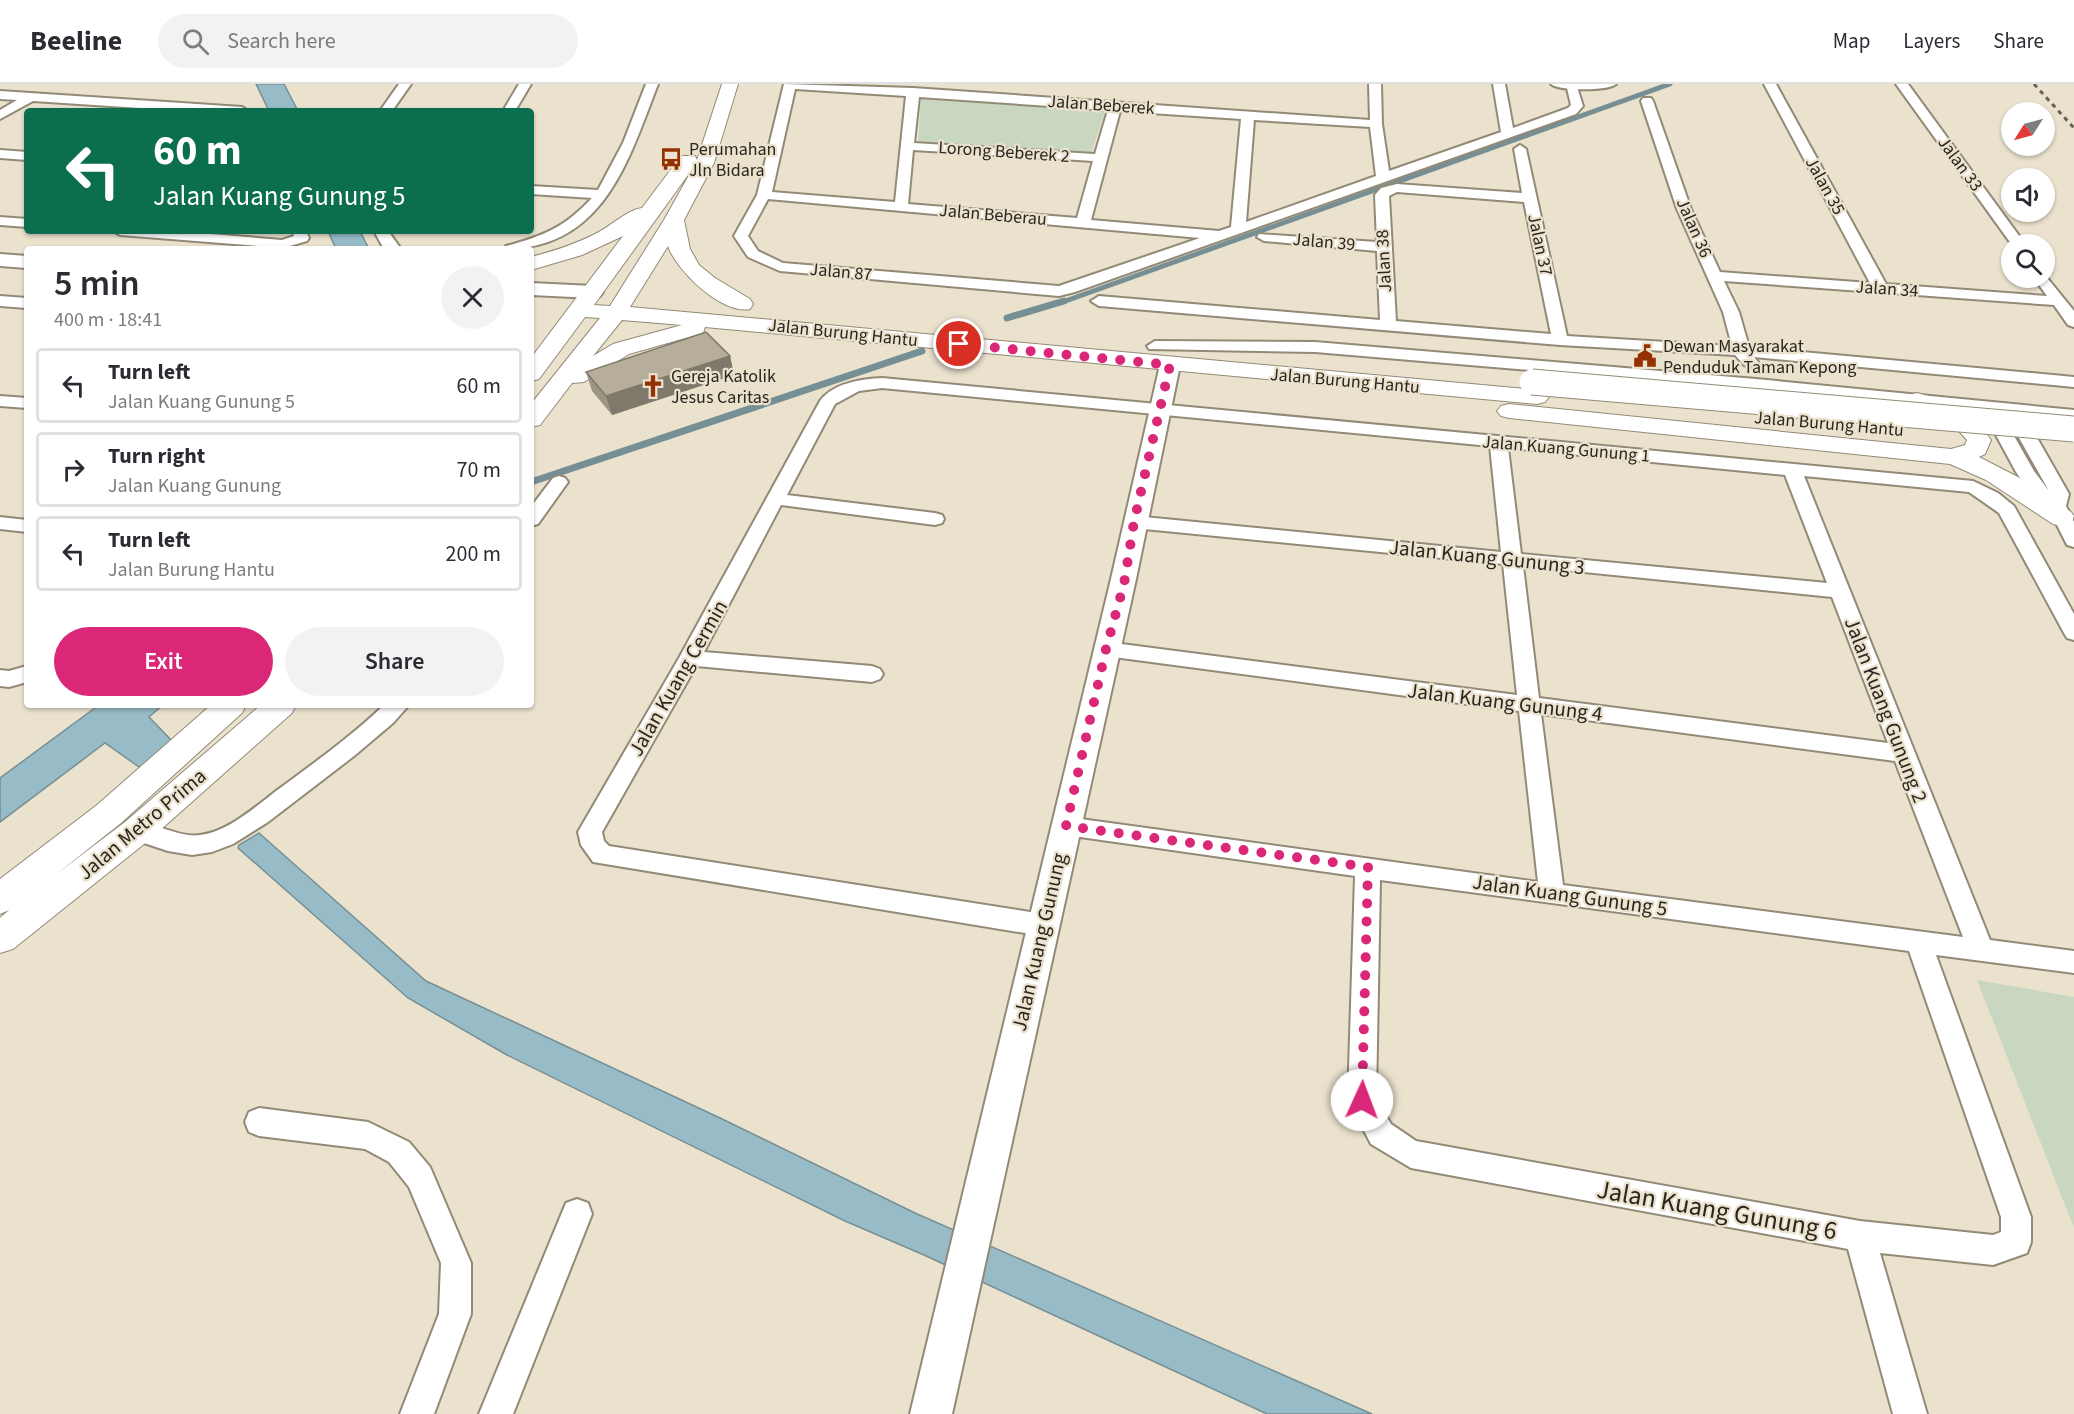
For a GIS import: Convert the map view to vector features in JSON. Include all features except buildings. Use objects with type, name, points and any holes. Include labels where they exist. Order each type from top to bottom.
[{"type":"main road","points":[[534,416],[622,304],[674,220],[705,163],[730,84]]},
{"type":"main road","points":[[534,370],[656,202],[684,171],[697,129]]},
{"type":"main road","points":[[534,263],[563,255],[615,232],[656,202]]},
{"type":"main road","points":[[674,220],[680,252],[691,266],[713,286],[742,304]]},
{"type":"main road","points":[[586,301],[622,304]]},
{"type":"main road","name":"Jalan Burung Hantu","points":[[622,304],[742,304],[1162,355],[1240,372],[1535,389],[2074,429]]},
{"type":"main road","name":"Jalan Burung Hantu","points":[[622,304],[725,322],[1162,355],[1535,389],[2074,447]]},
{"type":"main road","points":[[551,396],[601,359],[621,349],[683,330],[725,322]]},
{"type":"main road","points":[[1240,372],[1331,392],[1951,457],[1968,461],[2066,501]]},
{"type":"main road","points":[[1917,400],[1955,415],[1972,429],[1979,440],[1976,449],[1967,454],[1951,457]]},
{"type":"main road","name":"Jalan Metro Prima","points":[[0,899],[109,814],[228,708]]},
{"type":"main road","name":"Jalan Metro Prima","points":[[0,938],[137,831],[278,708]]},
{"type":"street","points":[[388,108],[405,84]]},
{"type":"street","points":[[511,108],[525,84]]},
{"type":"street","points":[[521,246],[553,236],[568,228],[590,209],[616,173],[652,84]]},
{"type":"street","points":[[764,195],[790,84]]},
{"type":"street","name":"Jalan Beberek","points":[[790,84],[1376,124]]},
{"type":"street","points":[[1375,84],[1376,124],[1383,179]]},
{"type":"street","points":[[1499,84],[1508,133]]},
{"type":"street","points":[[1222,236],[1577,109],[1565,84],[1608,84]]},
{"type":"street","name":"Jalan 35","points":[[1770,84],[1881,289]]},
{"type":"street","name":"Jalan 33","points":[[1902,84],[2011,234]]},
{"type":"street","points":[[902,207],[914,92]]},
{"type":"street","points":[[0,95],[206,108]]},
{"type":"street","points":[[0,115],[31,97]]},
{"type":"street","name":"Jalan 36","points":[[1647,101],[1684,209],[1731,312],[1742,353]]},
{"type":"street","points":[[1083,223],[1115,106]]},
{"type":"street","points":[[1238,230],[1248,115]]},
{"type":"street","name":"Lorong Beberek 2","points":[[908,146],[1101,158]]},
{"type":"street","name":"Jalan 37","points":[[1520,149],[1560,340]]},
{"type":"street","points":[[0,154],[24,156]]},
{"type":"street","name":"Jalan 38","points":[[1388,326],[1382,195],[1386,191],[1396,188],[1530,198]]},
{"type":"street","points":[[534,190],[601,194]]},
{"type":"street","name":"Jalan Beberau","points":[[764,195],[1222,236]]},
{"type":"street","name":"Jalan 87","points":[[764,195],[741,236],[753,254],[780,267],[1064,291],[1222,236]]},
{"type":"street","points":[[0,221],[24,223]]},
{"type":"street","points":[[158,234],[283,244],[300,235]]},
{"type":"street","name":"Jalan 39","points":[[1264,237],[1383,247]]},
{"type":"street","points":[[0,260],[24,262]]},
{"type":"street","name":"Jalan 34","points":[[1716,276],[2058,301]]},
{"type":"street","points":[[2049,288],[2074,322]]},
{"type":"street","points":[[534,290],[586,301]]},
{"type":"street","points":[[534,307],[586,301]]},
{"type":"street","points":[[1099,301],[2074,382]]},
{"type":"street","points":[[2,303],[24,303]]},
{"type":"street","points":[[1162,355],[1314,347],[1782,387],[2074,415]]},
{"type":"street","points":[[1713,381],[1729,371],[1742,353]]},
{"type":"street","points":[[1742,353],[1782,387]]},
{"type":"street","name":"Jalan Kuang Gunung","points":[[931,1414],[1106,649],[1124,584],[1134,522],[1158,410],[1162,355]]},
{"type":"street","name":"Jalan Kuang Cermin","points":[[1043,925],[602,855],[593,845],[590,832],[690,658],[828,401],[840,392],[852,387],[882,383],[1158,410]]},
{"type":"street","points":[[0,401],[24,403]]},
{"type":"street","points":[[1989,407],[2039,492],[2066,501]]},
{"type":"street","points":[[2011,409],[2066,501],[2074,541]]},
{"type":"street","name":"Jalan Kuang Gunung 1","points":[[1158,410],[1973,487],[1991,497],[2007,510],[2074,633]]},
{"type":"street","points":[[1498,442],[1510,559],[1552,894]]},
{"type":"street","name":"Jalan Kuang Gunung 2","points":[[1792,470],[1981,949]]},
{"type":"street","points":[[534,516],[559,482]]},
{"type":"street","points":[[777,499],[935,519]]},
{"type":"street","name":"Jalan Kuang Gunung 3","points":[[1134,522],[1839,591]]},
{"type":"street","points":[[0,523],[24,526]]},
{"type":"street","name":"Jalan Kuang Gunung 4","points":[[1106,649],[1904,753]]},
{"type":"street","points":[[690,658],[872,674]]},
{"type":"street","points":[[137,831],[179,844],[200,845],[225,837],[353,746],[395,708]]},
{"type":"street","name":"Jalan Kuang Gunung 5","points":[[1066,826],[1552,894],[2074,962]]},
{"type":"street","name":"Jalan Kuang Gunung 6","points":[[1368,867],[1362,1100],[1381,1134],[1411,1154],[1860,1236],[1993,1250],[2016,1242],[2016,1217],[1918,941]]},
{"type":"street","points":[[259,1122],[368,1136],[399,1152],[420,1177],[456,1263],[455,1314],[417,1414]]},
{"type":"street","points":[[496,1414],[577,1214]]},
{"type":"street","points":[[1860,1236],[1911,1414]]},
{"type":"green space","points":[[921,98],[1106,109],[1091,153],[918,144]]},
{"type":"green space","points":[[1977,980],[2074,997],[2074,1228]]},
{"type":"water","points":[[256,84],[284,84],[296,108],[268,108]]},
{"type":"water","points":[[329,234],[362,234],[368,246],[335,246]]},
{"type":"water","points":[[95,708],[160,708],[149,717],[173,742],[144,767],[139,767],[105,743],[0,822],[0,778]]},
{"type":"water","points":[[259,833],[426,981],[718,1117],[915,1213],[1372,1414],[1267,1414],[924,1255],[845,1221],[507,1055],[408,998],[238,848],[239,845]]},
{"type":"waterway","points":[[1060,303],[1670,84]]},
{"type":"waterway","points":[[1007,318],[1064,301]]},
{"type":"waterway","points":[[534,481],[922,351]]},
{"type":"railway","points":[[2034,84],[2074,128]]},
{"type":"place","name":"Perumahan Jln Bidara","points":[[671,159]]},
{"type":"place","name":"Dewan Masyarakat Penduduk Taman Kepong","points":[[1645,356]]},
{"type":"place","name":"Gereja Katolik Jesus Caritas","points":[[653,386]]},
{"type":"route","points":[[959,344],[1170,365],[1134,522],[1124,584],[1106,649],[1066,826],[1368,867],[1362,1100]]}]
